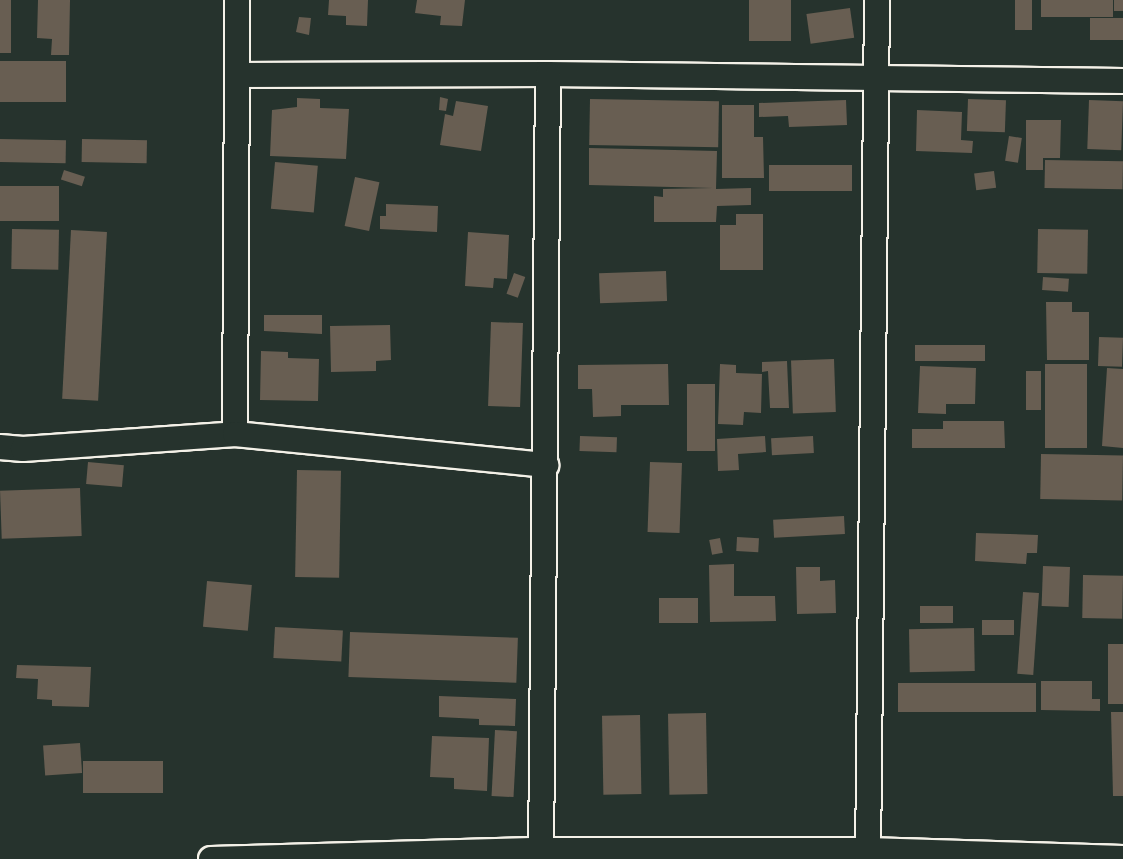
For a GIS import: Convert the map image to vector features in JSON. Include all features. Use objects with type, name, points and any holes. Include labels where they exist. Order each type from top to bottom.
[{"type":"street","points":[[235,434],[237,0]]},
{"type":"street","points":[[868,855],[877,0]]},
{"type":"street","points":[[237,75],[548,74],[1123,81]]},
{"type":"street","points":[[541,855],[548,74]]},
{"type":"street","points":[[0,447],[23,449],[235,434],[546,465]]},
{"type":"street","points":[[210,859],[541,855],[1123,858]]},
{"type":"building","points":[[0,0],[11,0],[11,53],[0,53]]},
{"type":"building","points":[[38,0],[70,0],[69,55],[51,55],[52,39],[37,38]]},
{"type":"building","points":[[329,0],[368,0],[367,26],[346,25],[346,16],[328,15]]},
{"type":"building","points":[[417,0],[465,0],[462,26],[440,25],[441,16],[415,13]]},
{"type":"building","points":[[749,0],[791,0],[791,41],[749,41]]},
{"type":"building","points":[[1015,0],[1032,0],[1032,30],[1015,30]]},
{"type":"building","points":[[1041,0],[1113,0],[1113,17],[1041,17]]},
{"type":"building","points":[[1114,0],[1123,0],[1123,11],[1114,11]]},
{"type":"building","points":[[850,8],[854,38],[811,44],[806,14]]},
{"type":"building","points":[[299,17],[311,18],[309,35],[296,32]]},
{"type":"building","points":[[1090,18],[1123,18],[1123,40],[1090,40]]},
{"type":"building","points":[[0,61],[66,61],[66,102],[0,102]]},
{"type":"building","points":[[440,97],[448,99],[446,111],[439,110]]},
{"type":"building","points":[[297,98],[320,99],[320,108],[349,109],[346,159],[270,156],[272,110],[297,107]]},
{"type":"building","points":[[590,99],[719,101],[718,147],[589,145]]},
{"type":"building","points":[[968,99],[1006,100],[1005,132],[967,131]]},
{"type":"building","points":[[846,100],[847,125],[789,127],[788,116],[759,117],[759,103]]},
{"type":"building","points":[[1089,100],[1123,101],[1121,150],[1087,149]]},
{"type":"building","points":[[456,101],[488,106],[481,151],[440,145],[445,114],[453,116]]},
{"type":"building","points":[[722,105],[754,105],[754,137],[763,137],[764,178],[722,178]]},
{"type":"building","points":[[917,110],[962,112],[961,140],[973,141],[972,153],[916,151]]},
{"type":"building","points":[[1026,120],[1061,120],[1060,158],[1043,158],[1043,170],[1026,170]]},
{"type":"building","points":[[1009,136],[1022,138],[1018,163],[1005,161]]},
{"type":"building","points":[[0,139],[66,140],[66,163],[0,162]]},
{"type":"building","points":[[82,139],[147,140],[147,163],[82,162]]},
{"type":"building","points":[[589,148],[717,151],[716,189],[751,188],[751,205],[717,206],[716,222],[654,222],[654,196],[663,197],[663,189],[713,188],[589,185]]},
{"type":"building","points":[[1045,160],[1123,161],[1122,189],[1045,188]]},
{"type":"building","points":[[275,162],[318,166],[314,213],[271,209]]},
{"type":"building","points":[[769,165],[852,165],[852,191],[769,191]]},
{"type":"building","points":[[64,170],[85,177],[82,186],[61,180]]},
{"type":"building","points":[[994,171],[996,188],[976,190],[974,173]]},
{"type":"building","points":[[355,177],[379,182],[369,231],[345,226]]},
{"type":"building","points":[[0,186],[59,186],[59,221],[0,221]]},
{"type":"building","points":[[386,204],[438,206],[437,232],[380,229],[380,216],[386,216]]},
{"type":"building","points":[[736,214],[763,214],[763,270],[720,270],[720,225],[736,225]]},
{"type":"building","points":[[12,229],[59,230],[58,270],[11,269]]},
{"type":"building","points":[[1038,229],[1088,230],[1087,274],[1037,273]]},
{"type":"building","points":[[71,230],[107,232],[98,401],[62,399]]},
{"type":"building","points":[[468,232],[509,235],[507,279],[494,278],[493,288],[465,286]]},
{"type":"building","points":[[666,271],[667,301],[600,303],[599,273]]},
{"type":"building","points":[[514,273],[525,277],[518,298],[506,294]]},
{"type":"building","points":[[1043,277],[1069,279],[1068,292],[1042,290]]},
{"type":"building","points":[[1046,302],[1072,302],[1072,312],[1089,312],[1089,360],[1047,360]]},
{"type":"building","points":[[264,315],[322,315],[322,334],[264,331]]},
{"type":"building","points":[[491,322],[523,323],[520,407],[488,406]]},
{"type":"building","points":[[390,325],[391,360],[376,361],[376,371],[331,372],[330,326]]},
{"type":"building","points":[[1099,337],[1123,338],[1122,367],[1098,366]]},
{"type":"building","points":[[915,345],[985,345],[985,361],[915,361]]},
{"type":"building","points":[[261,351],[288,352],[288,358],[319,359],[318,401],[260,400]]},
{"type":"building","points":[[834,359],[836,412],[793,413],[791,361]]},
{"type":"building","points":[[787,361],[789,408],[770,408],[768,371],[762,372],[762,362]]},
{"type":"building","points":[[668,364],[669,405],[621,405],[621,416],[593,417],[592,389],[578,389],[578,365]]},
{"type":"building","points":[[720,364],[736,365],[736,373],[762,374],[761,413],[744,412],[743,425],[718,424]]},
{"type":"building","points":[[1045,364],[1087,364],[1087,448],[1045,448]]},
{"type":"building","points":[[920,366],[976,368],[975,404],[946,404],[946,414],[918,413]]},
{"type":"building","points":[[1107,368],[1123,369],[1123,448],[1102,446]]},
{"type":"building","points":[[1026,371],[1041,371],[1041,410],[1026,410]]},
{"type":"building","points":[[687,384],[715,384],[715,451],[687,451]]},
{"type":"building","points":[[943,421],[1004,421],[1005,448],[912,448],[912,429],[943,429]]},
{"type":"building","points":[[580,436],[617,437],[616,452],[579,451]]},
{"type":"building","points":[[765,436],[766,452],[738,454],[739,470],[718,471],[717,439]]},
{"type":"building","points":[[813,436],[814,453],[772,455],[771,438]]},
{"type":"building","points":[[1041,454],[1123,455],[1122,500],[1040,499]]},
{"type":"building","points":[[88,462],[124,465],[122,487],[86,484]]},
{"type":"building","points":[[650,462],[682,463],[680,533],[648,532]]},
{"type":"building","points":[[297,470],[341,471],[339,578],[295,577]]},
{"type":"building","points":[[80,488],[82,536],[2,539],[0,491]]},
{"type":"building","points":[[844,516],[845,534],[774,538],[773,520]]},
{"type":"building","points":[[976,533],[1038,535],[1037,553],[1027,553],[1026,564],[975,561]]},
{"type":"building","points":[[737,537],[759,538],[758,552],[736,551]]},
{"type":"building","points":[[720,538],[723,553],[712,555],[709,540]]},
{"type":"building","points":[[734,564],[734,596],[775,596],[776,621],[710,622],[709,565]]},
{"type":"building","points":[[1043,566],[1070,567],[1069,607],[1042,606]]},
{"type":"building","points":[[796,567],[820,567],[820,581],[835,580],[836,613],[797,614]]},
{"type":"building","points":[[1083,575],[1123,576],[1122,619],[1082,618]]},
{"type":"building","points":[[207,581],[252,585],[248,631],[203,627]]},
{"type":"building","points":[[1023,592],[1039,593],[1033,675],[1017,674]]},
{"type":"building","points":[[659,598],[698,598],[698,623],[659,623]]},
{"type":"building","points":[[920,606],[953,606],[953,623],[920,623]]},
{"type":"building","points":[[982,620],[1014,620],[1014,635],[982,635]]},
{"type":"building","points":[[275,627],[343,631],[341,662],[273,658]]},
{"type":"building","points":[[974,628],[975,671],[910,672],[909,629]]},
{"type":"building","points":[[350,632],[518,638],[516,683],[348,677]]},
{"type":"building","points":[[1108,644],[1123,644],[1123,704],[1108,704]]},
{"type":"building","points":[[17,665],[91,667],[89,707],[52,706],[52,700],[37,699],[38,679],[16,678]]},
{"type":"building","points":[[1041,681],[1092,681],[1092,699],[1100,699],[1100,711],[1041,710]]},
{"type":"building","points":[[898,683],[1036,683],[1036,712],[898,712]]},
{"type":"building","points":[[439,696],[516,699],[515,726],[479,725],[479,719],[439,717]]},
{"type":"building","points":[[1111,712],[1123,712],[1123,796],[1113,796]]},
{"type":"building","points":[[706,713],[707,794],[669,795],[668,714]]},
{"type":"building","points":[[640,715],[641,794],[603,795],[602,716]]},
{"type":"building","points":[[495,730],[517,731],[514,797],[492,796]]},
{"type":"building","points":[[432,736],[489,738],[487,791],[454,789],[454,778],[430,777]]},
{"type":"building","points":[[80,743],[82,773],[45,776],[43,746]]},
{"type":"building","points":[[83,761],[163,761],[163,793],[83,793]]}]
